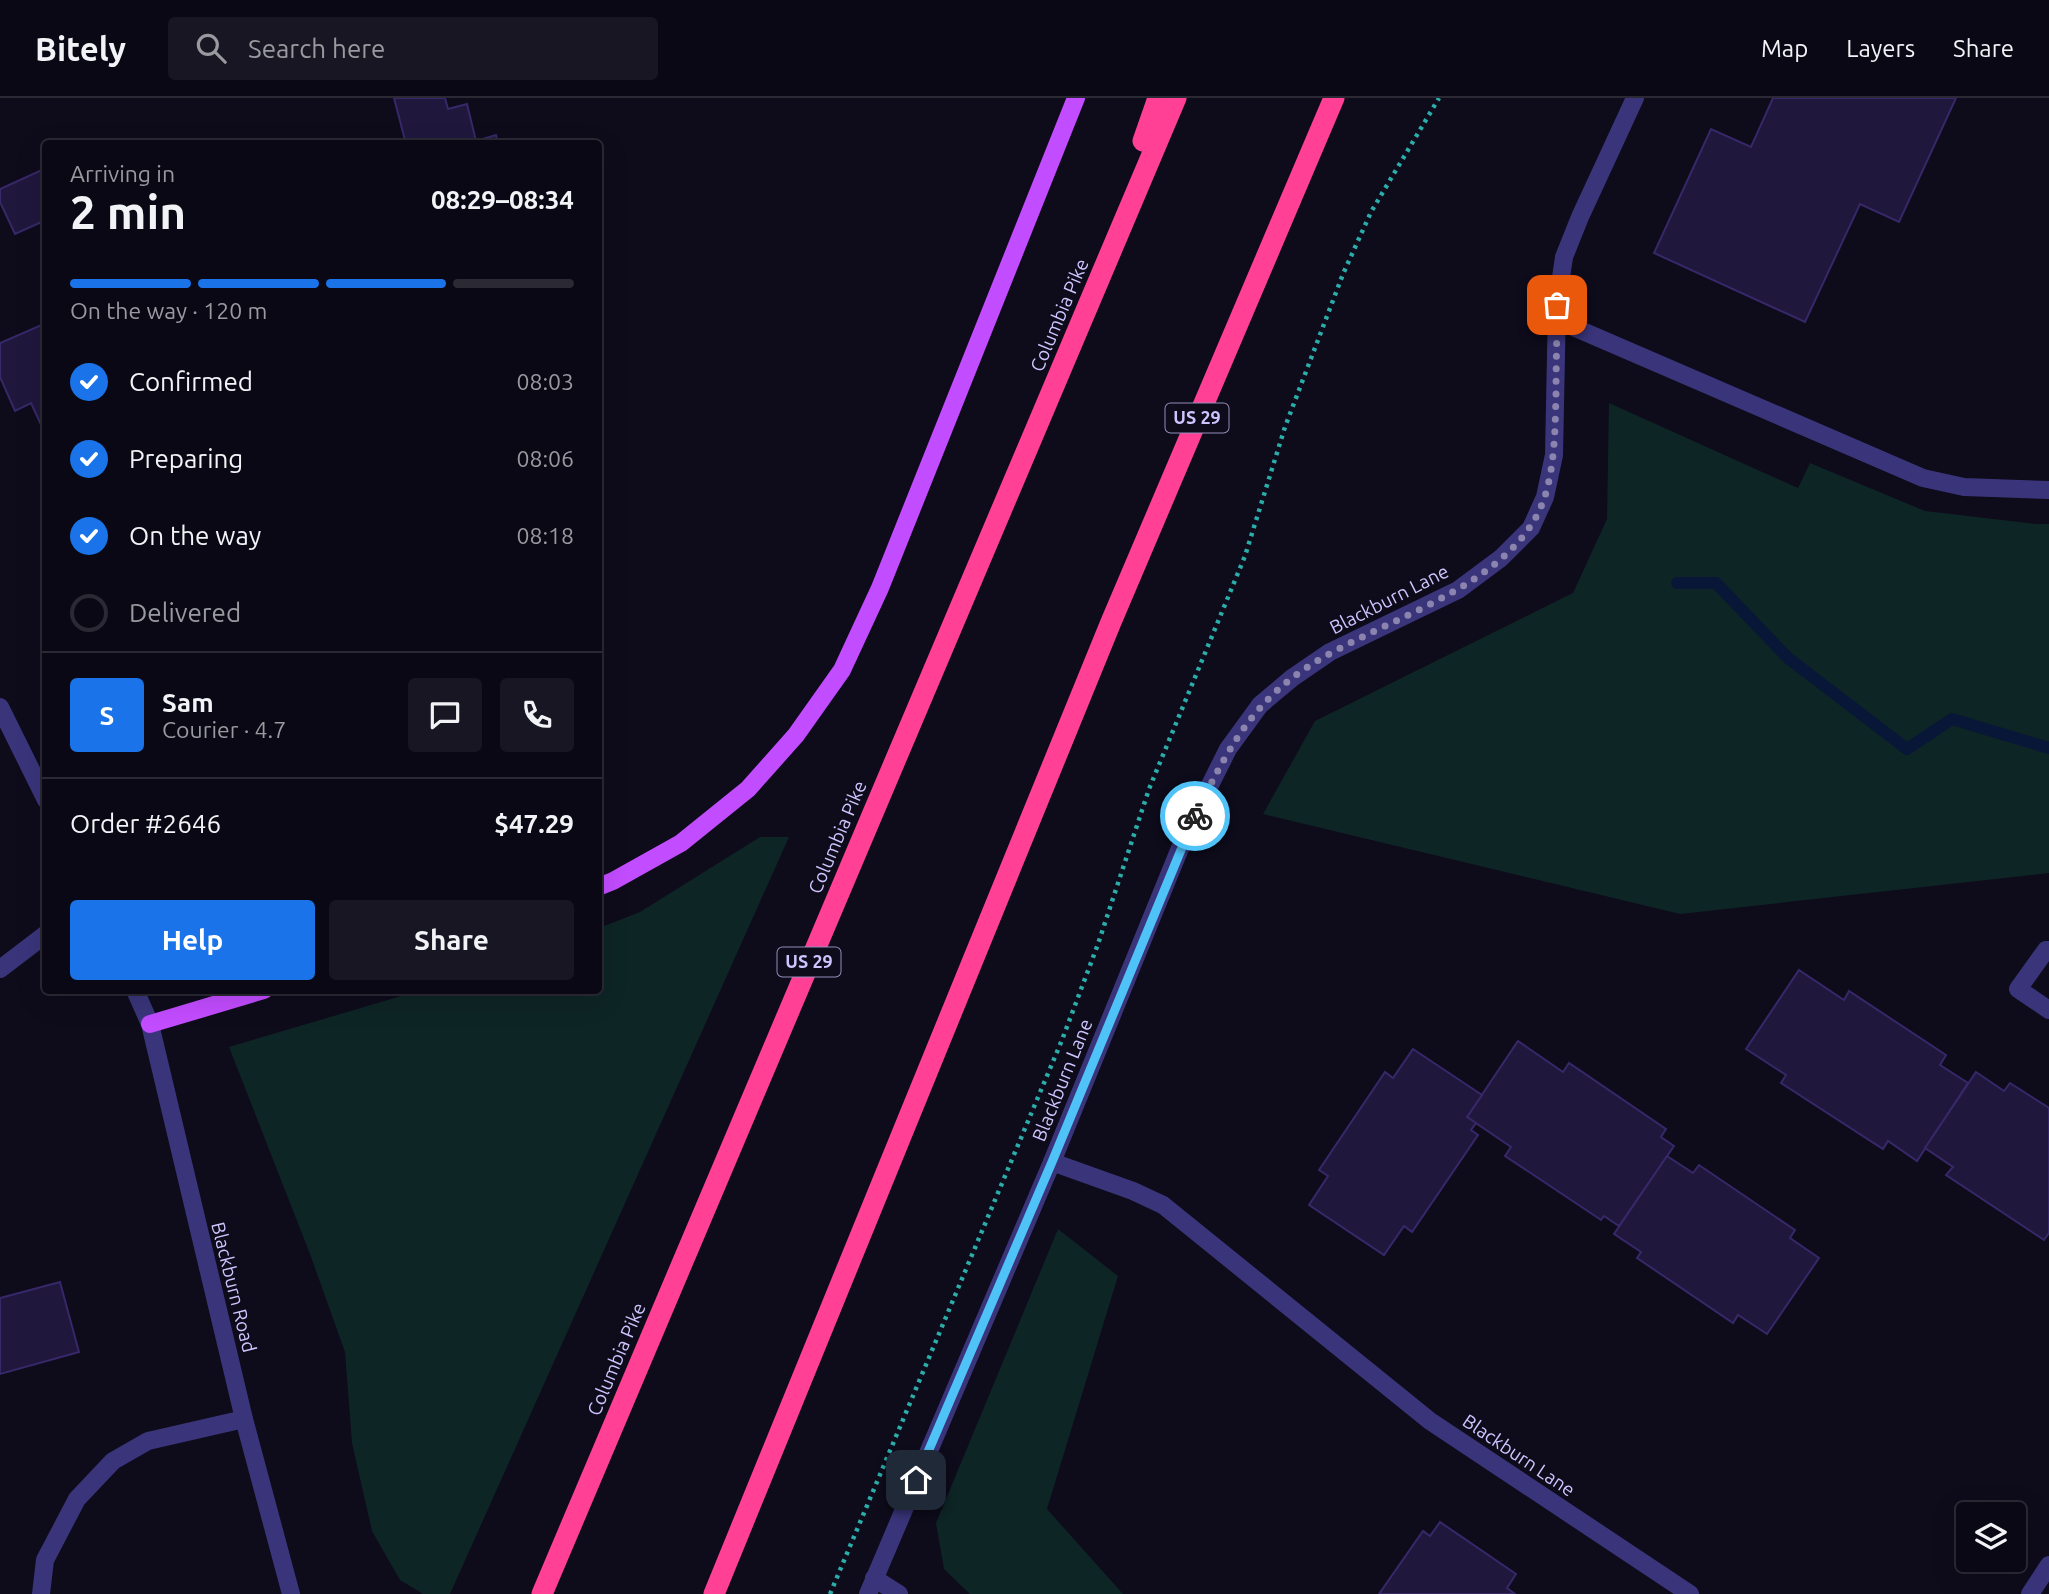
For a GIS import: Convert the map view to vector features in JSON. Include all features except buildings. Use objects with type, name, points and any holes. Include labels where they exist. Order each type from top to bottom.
[{"type":"highway","points":[[1076,331],[1158,98]]},
{"type":"highway","name":"Columbia Pike","points":[[542,1594],[1176,98]]},
{"type":"highway","name":"US 29","points":[[714,1594],[1111,622],[1334,98]]},
{"type":"main road","points":[[602,885],[681,843],[748,789],[796,735],[842,670],[880,588],[1076,98]]},
{"type":"main road","points":[[150,1024],[251,994]]},
{"type":"street","name":"Blackburn Lane","points":[[871,1586],[1052,1162],[1187,831],[1228,749],[1260,705],[1292,678],[1330,652],[1458,590],[1501,558],[1531,528],[1545,496],[1554,455],[1557,320],[1564,257],[1635,98]]},
{"type":"street","points":[[1557,320],[1923,478],[1964,487],[2049,490]]},
{"type":"street","points":[[0,707],[42,792]]},
{"type":"street","points":[[0,970],[42,937]]},
{"type":"street","points":[[2049,950],[2046,950],[2018,989],[2049,1010]]},
{"type":"street","name":"Blackburn Road","points":[[137,994],[150,1024],[244,1419],[291,1594]]},
{"type":"street","name":"Blackburn Lane","points":[[1052,1162],[1164,1205],[1430,1421],[1690,1594]]},
{"type":"street","points":[[41,1594],[45,1560],[77,1499],[113,1461],[148,1441],[244,1419]]},
{"type":"street","points":[[2030,1594],[2049,1565]]},
{"type":"street","points":[[871,1586],[899,1594]]},
{"type":"path","points":[[830,1594],[1062,1040],[1098,944],[1149,789],[1245,556],[1285,427],[1343,274],[1371,212],[1438,98]]},
{"type":"green space","points":[[1609,403],[1798,488],[1810,463],[1925,511],[2049,524],[2049,873],[1680,914],[1263,814],[1315,721],[1573,593],[1607,519]]},
{"type":"green space","points":[[760,837],[789,837],[450,1594],[423,1594],[400,1580],[372,1531],[352,1443],[345,1352],[310,1254],[229,1047],[408,994],[602,994],[602,927],[640,912]]},
{"type":"green space","points":[[1058,1229],[1118,1276],[1047,1509],[1123,1594],[970,1594],[944,1569],[936,1523]]},
{"type":"waterway","points":[[1677,583],[1716,583],[1788,658],[1907,749],[1952,719],[2049,748]]},
{"type":"way so far","points":[[1195,816],[1228,749],[1260,705],[1276,691],[1330,652],[1458,590],[1501,558],[1531,528],[1545,496],[1554,455],[1557,305]]},
{"type":"route","points":[[916,1480],[1052,1162],[1195,816]]}]
